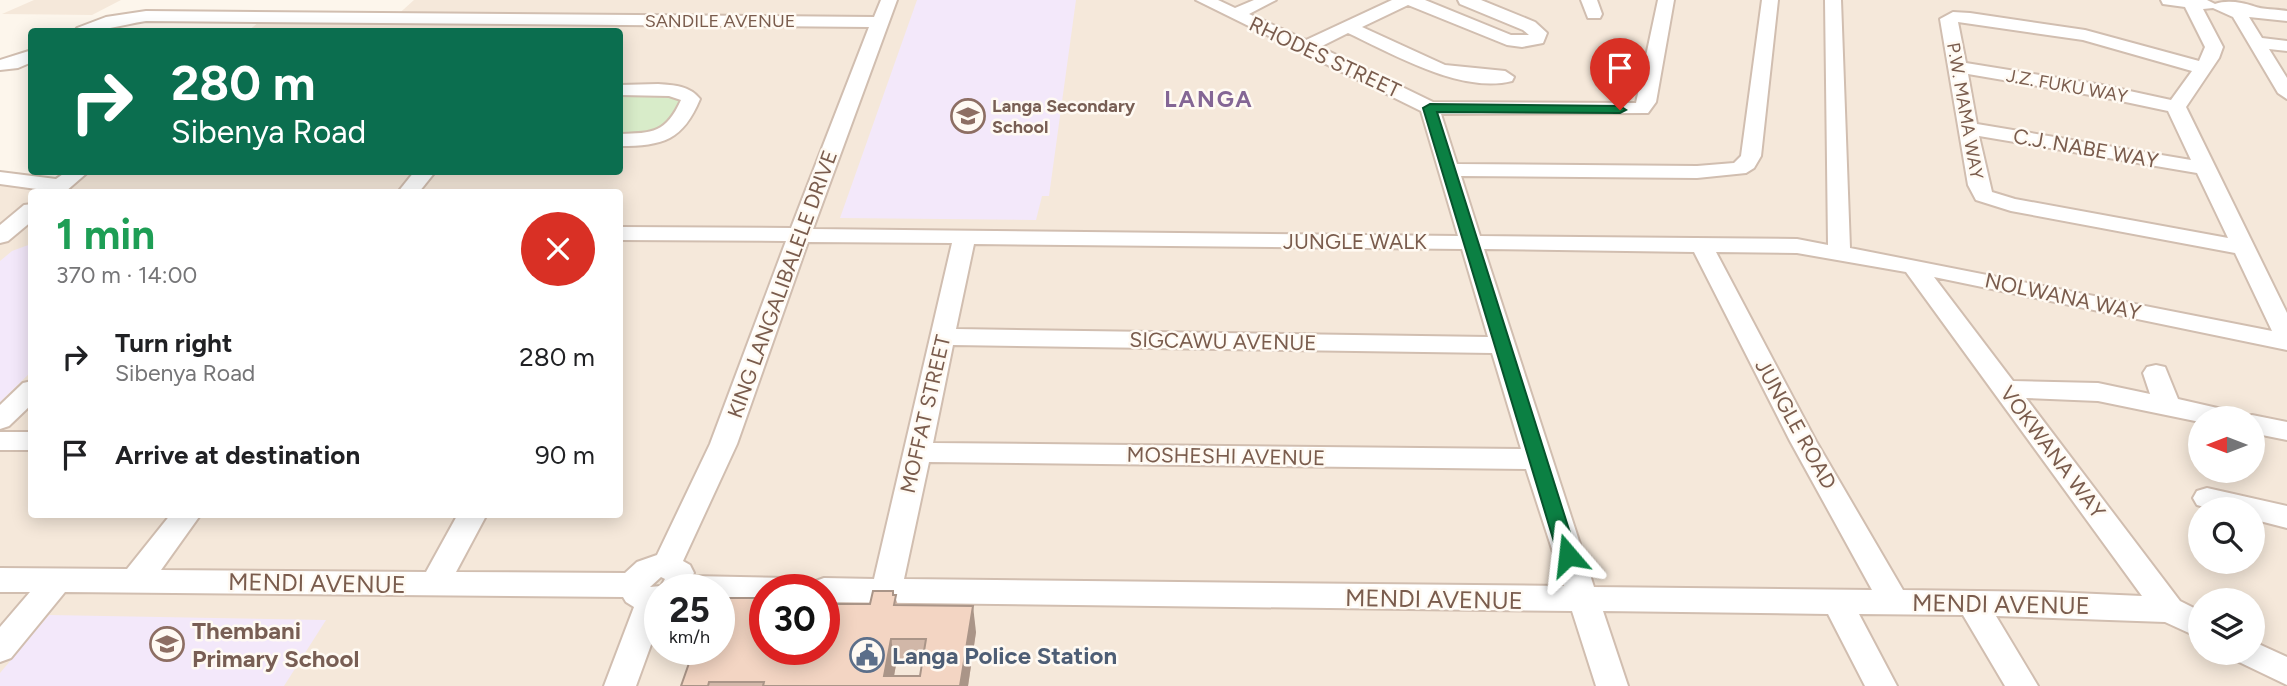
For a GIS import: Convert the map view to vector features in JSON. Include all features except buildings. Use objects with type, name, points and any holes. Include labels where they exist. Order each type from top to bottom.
[{"type":"street","points":[[552,24],[579,0]]},
{"type":"street","points":[[710,21],[723,0]]},
{"type":"street","name":"KING LANGALIBALELE DRIVE","points":[[666,574],[713,469],[775,310],[800,234],[889,0]]},
{"type":"street","name":"RHODES STREET","points":[[1204,0],[1430,108]]},
{"type":"street","points":[[1234,14],[1268,0]]},
{"type":"street","points":[[1305,47],[1408,0],[1507,40],[1522,42],[1537,39],[1535,30],[1466,0]]},
{"type":"street","points":[[1612,686],[1537,459],[1430,108],[1641,110],[1647,102],[1666,0]]},
{"type":"street","points":[[1449,170],[1697,172],[1739,169],[1747,164],[1751,156],[1770,0]]},
{"type":"street","points":[[1833,0],[1839,251]]},
{"type":"street","points":[[2169,0],[2287,16]]},
{"type":"street","points":[[2176,107],[2213,54],[2214,43],[2191,3]]},
{"type":"street","points":[[2234,7],[2258,47],[2281,76],[2287,93]]},
{"type":"street","name":"SANDILE AVENUE","points":[[94,28],[112,21],[137,17],[265,17],[552,24],[880,22]]},
{"type":"street","points":[[253,28],[265,17]]},
{"type":"street","name":"P.W. MAMA WAY","points":[[2202,68],[2085,36],[1957,17],[1950,18],[1949,21],[1979,189],[1989,199],[2244,248]]},
{"type":"street","points":[[1349,27],[1439,69],[1459,74],[1505,77]]},
{"type":"street","points":[[2258,47],[2287,46]]},
{"type":"street","points":[[2258,47],[2287,57]]},
{"type":"street","points":[[4,67],[28,57]]},
{"type":"street","name":"J.Z. FUKU WAY","points":[[1957,67],[2102,91],[2176,107]]},
{"type":"street","points":[[623,90],[680,91],[688,94],[691,99],[669,134],[649,140],[623,140]]},
{"type":"street","name":"NOLWANA WAY","points":[[2176,107],[2287,340]]},
{"type":"street","name":"C.J. NABE WAY","points":[[1969,128],[2204,168]]},
{"type":"street","points":[[0,178],[57,189],[74,175]]},
{"type":"street","points":[[411,189],[422,175]]},
{"type":"street","points":[[14,230],[28,214]]},
{"type":"street","name":"JUNGLE WALK","points":[[626,233],[1701,244],[1797,246],[1839,251]]},
{"type":"street","name":"MOFFAT STREET","points":[[886,592],[965,236]]},
{"type":"street","name":"JUNGLE ROAD","points":[[1701,244],[1804,441],[1894,602]]},
{"type":"street","name":"NOLWANA WAY","points":[[1839,251],[2287,340]]},
{"type":"street","name":"VOKWANA WAY","points":[[1914,266],[2169,610],[2188,620]]},
{"type":"street","name":"SIGCAWU AVENUE","points":[[943,337],[1503,345]]},
{"type":"street","points":[[2156,373],[2167,405]]},
{"type":"street","points":[[2006,388],[2098,392],[2188,410]]},
{"type":"street","points":[[0,420],[28,393]]},
{"type":"street","points":[[2265,427],[2287,432]]},
{"type":"street","points":[[0,441],[28,441]]},
{"type":"street","name":"MOSHESHI AVENUE","points":[[916,452],[1537,459]]},
{"type":"street","points":[[2265,512],[2287,517]]},
{"type":"street","points":[[135,581],[184,518]]},
{"type":"street","points":[[434,584],[471,518]]},
{"type":"street","name":"MENDI AVENUE","points":[[0,580],[644,587]]},
{"type":"street","points":[[0,649],[58,580]]},
{"type":"street","name":"MENDI AVENUE","points":[[840,591],[1837,601],[2169,610]]},
{"type":"street","points":[[1837,601],[1881,686]]},
{"type":"street","points":[[1972,603],[2022,686]]},
{"type":"street","name":"KING LANGALIBALELE DRIVE","points":[[620,686],[644,627]]},
{"type":"street","points":[[2265,661],[2287,673]]},
{"type":"shaded area","points":[[34,0],[121,0],[92,15],[2,14]]},
{"type":"shaded area","points":[[414,0],[2287,0],[2287,686],[0,686],[0,178],[61,186],[74,175],[623,175],[623,28],[252,28],[265,17],[394,18]]},
{"type":"shaded area","name":"Langa Secondary School","points":[[917,0],[1076,0],[1049,196],[1042,196],[1036,220],[840,218]]},
{"type":"shaded area","points":[[28,245],[28,375],[0,402],[0,261],[12,251]]},
{"type":"shaded area","name":"Thembani Primary School","points":[[49,615],[326,620],[284,686],[0,686],[0,673]]},
{"type":"green space","points":[[623,93],[674,93],[684,97],[667,127],[655,135],[623,137]]},
{"type":"place","name":"Langa Secondary School","points":[[968,116]]},
{"type":"place","name":"Thembani Primary School","points":[[167,644]]},
{"type":"place","name":"Langa Police Station","points":[[867,655]]},
{"type":"district","name":"LANGA","points":[[1209,99]]},
{"type":"route","points":[[1568,555],[1430,108],[1620,110]]}]
